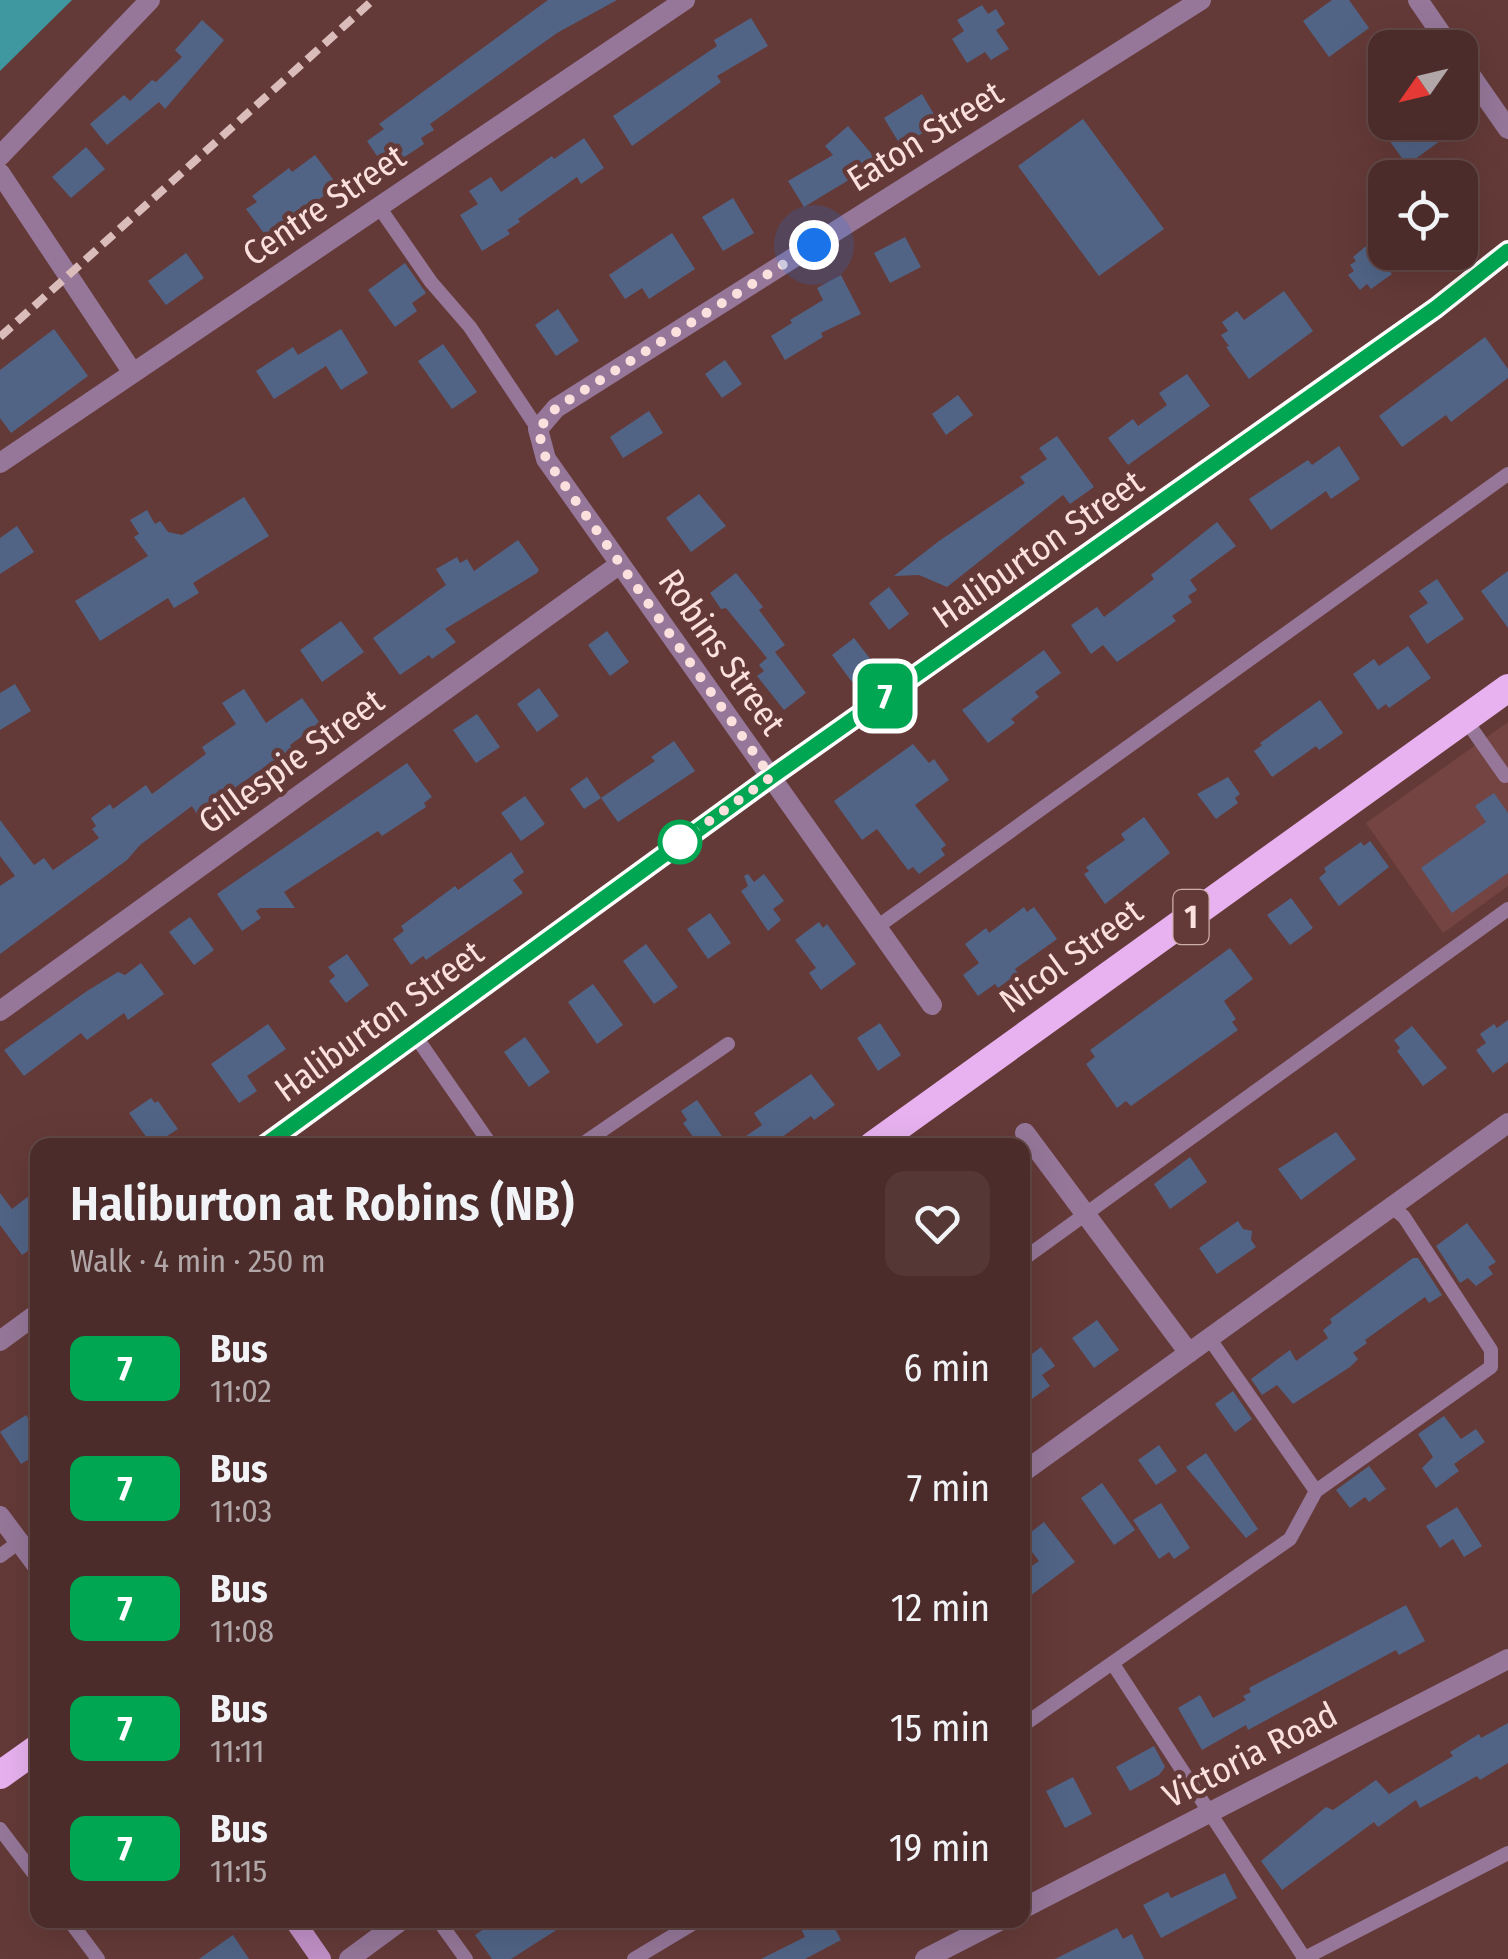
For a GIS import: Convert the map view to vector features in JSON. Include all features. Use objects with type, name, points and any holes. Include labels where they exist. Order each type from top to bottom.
[{"type":"highway","name":"Nicol Street","points":[[884,1138],[1508,688]]},
{"type":"highway","points":[[0,1775],[30,1754]]},
{"type":"main road","points":[[300,1928],[321,1959]]},
{"type":"street","points":[[0,156],[150,0]]},
{"type":"street","name":"Centre Street","points":[[0,463],[685,0]]},
{"type":"street","name":"Eaton Street","points":[[538,430],[556,408],[1201,0]]},
{"type":"street","points":[[1418,0],[1439,30]]},
{"type":"street","points":[[1478,86],[1508,129]]},
{"type":"street","points":[[0,173],[133,374]]},
{"type":"street","name":"Haliburton Street","points":[[274,1138],[771,777],[1436,308],[1508,251]]},
{"type":"street","name":"Robins Street","points":[[538,430],[546,459],[932,1005]]},
{"type":"street","name":"Gillespie Street","points":[[0,1011],[620,564]]},
{"type":"street","points":[[1030,1467],[1508,1123]]},
{"type":"street","points":[[1026,1133],[1030,1138]]},
{"type":"street","points":[[1030,1138],[1188,1353]]},
{"type":"street","points":[[0,1340],[30,1319]]},
{"type":"street","points":[[0,1516],[27,1543]]},
{"type":"street","name":"Victoria Road","points":[[1030,1905],[1508,1659]]},
{"type":"street","points":[[348,1959],[391,1928]]},
{"type":"street","points":[[925,1959],[985,1928]]},
{"type":"lane","points":[[379,207],[431,282],[470,327],[538,430]]},
{"type":"lane","points":[[877,926],[1508,474]]},
{"type":"lane","points":[[1465,719],[1505,776]]},
{"type":"lane","points":[[1030,1254],[1508,910]]},
{"type":"lane","points":[[414,1034],[486,1138]]},
{"type":"lane","points":[[591,1138],[728,1044]]},
{"type":"lane","points":[[1030,1721],[1290,1539],[1316,1491],[1491,1367],[1490,1350],[1404,1217],[1392,1206]]},
{"type":"lane","points":[[1209,1338],[1316,1491]]},
{"type":"lane","points":[[0,1556],[27,1543]]},
{"type":"lane","points":[[1114,1664],[1304,1959],[1508,1853]]},
{"type":"lane","points":[[0,1829],[30,1868]]},
{"type":"lane","points":[[75,1928],[98,1959]]},
{"type":"lane","points":[[444,1928],[466,1959]]},
{"type":"lane","points":[[634,1959],[686,1928]]},
{"type":"shaded area","points":[[1508,722],[1508,886],[1443,933],[1366,823]]},
{"type":"water","points":[[0,0],[72,0],[0,71]]},
{"type":"building","points":[[548,0],[617,0],[557,33],[430,124],[434,130],[421,138],[424,144],[383,165],[367,141],[384,129],[379,124]]},
{"type":"building","points":[[1332,0],[1349,0],[1369,28],[1329,57],[1303,21]]},
{"type":"building","points":[[982,5],[988,14],[996,9],[1005,24],[996,30],[1009,49],[991,60],[985,52],[967,63],[952,39],[964,31],[957,20]]},
{"type":"building","points":[[751,18],[768,46],[717,76],[721,82],[632,146],[613,116],[717,46],[714,40]]},
{"type":"building","points":[[202,20],[224,40],[165,109],[159,102],[107,145],[90,124],[124,95],[130,101],[152,80],[156,82],[182,57],[175,50]]},
{"type":"building","points":[[922,94],[939,123],[901,146],[884,118]]},
{"type":"building","points":[[1083,119],[1164,229],[1099,276],[1018,166]]},
{"type":"building","points":[[848,126],[881,165],[858,184],[852,178],[804,207],[788,181],[833,155],[825,146]]},
{"type":"building","points":[[584,138],[604,168],[581,184],[577,177],[518,219],[520,222],[507,230],[510,234],[482,251],[460,215],[478,204],[469,191],[491,177],[501,192]]},
{"type":"building","points":[[1389,140],[1441,140],[1414,160],[1403,160]]},
{"type":"building","points":[[86,147],[105,169],[71,198],[52,177]]},
{"type":"building","points":[[315,155],[338,186],[266,236],[246,209],[257,202],[252,196],[289,168],[292,172]]},
{"type":"building","points":[[733,198],[754,233],[723,251],[702,217]]},
{"type":"building","points":[[672,233],[695,269],[649,299],[642,288],[625,299],[609,275]]},
{"type":"building","points":[[905,237],[921,267],[890,283],[874,253]]},
{"type":"building","points":[[1368,244],[1368,270],[1389,270],[1392,274],[1371,289],[1367,284],[1360,290],[1348,275],[1354,271],[1350,265],[1356,261],[1353,257]]},
{"type":"building","points":[[186,253],[204,278],[166,305],[148,281]]},
{"type":"building","points":[[405,263],[426,293],[412,303],[417,311],[395,327],[368,290]]},
{"type":"building","points":[[841,275],[861,314],[821,333],[823,337],[785,360],[771,336],[823,300],[817,288]]},
{"type":"building","points":[[1284,291],[1313,331],[1249,379],[1226,347],[1229,346],[1221,335],[1228,331],[1222,322],[1237,311],[1244,320]]},
{"type":"building","points":[[558,309],[579,341],[556,356],[535,325]]},
{"type":"building","points":[[54,329],[88,376],[11,433],[0,418],[0,370]]},
{"type":"building","points":[[341,329],[368,373],[341,390],[326,366],[274,399],[256,371],[293,347],[298,355]]},
{"type":"building","points":[[1485,337],[1508,369],[1508,378],[1451,422],[1446,415],[1402,447],[1379,416]]},
{"type":"building","points":[[443,344],[477,392],[452,409],[418,361]]},
{"type":"building","points":[[725,360],[742,384],[722,398],[705,374]]},
{"type":"building","points":[[1187,374],[1210,406],[1128,465],[1108,438],[1133,419],[1138,426],[1167,405],[1159,393]]},
{"type":"building","points":[[958,395],[973,415],[946,435],[932,414]]},
{"type":"building","points":[[649,411],[663,433],[623,458],[610,437]]},
{"type":"building","points":[[1057,436],[1094,487],[1070,504],[1063,495],[947,587],[919,575],[894,576],[1025,483],[1020,477],[1047,459],[1039,448]]},
{"type":"building","points":[[1339,446],[1360,479],[1331,499],[1326,491],[1271,530],[1249,499],[1308,460],[1312,465]]},
{"type":"building","points":[[699,494],[726,526],[691,552],[666,518]]},
{"type":"building","points":[[244,497],[269,536],[193,583],[199,593],[174,608],[168,598],[100,641],[75,601],[148,556],[134,537],[139,534],[130,520],[147,510],[155,524],[160,521],[168,532],[182,535]]},
{"type":"building","points":[[1217,522],[1236,546],[1190,580],[1197,590],[1188,596],[1192,602],[1172,616],[1176,621],[1117,662],[1103,645],[1091,654],[1071,625],[1097,607],[1104,617],[1154,579],[1151,575]]},
{"type":"building","points":[[17,526],[34,552],[0,574],[0,538]]},
{"type":"building","points":[[518,540],[539,570],[537,573],[445,629],[456,642],[400,675],[373,638],[446,585],[436,569],[457,557],[460,563],[467,559],[474,571]]},
{"type":"building","points":[[1508,571],[1508,628],[1481,591]]},
{"type":"building","points":[[736,573],[763,607],[759,610],[785,645],[775,652],[806,693],[784,710],[757,676],[764,671],[759,665],[767,658],[710,593]]},
{"type":"building","points":[[1437,579],[1464,619],[1427,644],[1409,616],[1428,603],[1419,591]]},
{"type":"building","points":[[889,587],[909,614],[889,630],[869,603]]},
{"type":"building","points":[[341,621],[364,652],[322,682],[300,650]]},
{"type":"building","points":[[607,631],[629,662],[610,676],[588,645]]},
{"type":"building","points":[[854,638],[875,665],[852,682],[832,655]]},
{"type":"building","points":[[1408,646],[1431,678],[1389,708],[1386,704],[1378,710],[1353,674],[1374,659],[1379,666]]},
{"type":"building","points":[[1044,650],[1061,673],[1035,692],[1039,697],[1011,719],[1015,723],[988,743],[962,710]]},
{"type":"building","points":[[15,684],[31,711],[0,730],[0,693]]},
{"type":"building","points":[[539,688],[559,716],[537,732],[517,704]]},
{"type":"building","points":[[244,689],[266,723],[302,698],[320,723],[290,745],[292,748],[197,814],[192,806],[140,845],[127,860],[0,954],[0,886],[15,876],[0,856],[0,820],[34,865],[44,858],[53,870],[99,838],[92,829],[96,826],[91,818],[110,804],[113,809],[146,785],[152,794],[206,754],[202,747],[236,724],[222,703]]},
{"type":"building","points":[[1320,700],[1343,733],[1319,750],[1316,746],[1272,777],[1254,751]]},
{"type":"building","points":[[477,714],[500,747],[476,763],[453,730]]},
{"type":"building","points":[[674,741],[695,771],[618,822],[601,798],[655,761],[651,757]]},
{"type":"building","points":[[913,744],[929,763],[934,759],[949,780],[915,805],[946,845],[941,849],[945,855],[919,874],[913,867],[908,870],[877,829],[862,840],[834,801]]},
{"type":"building","points":[[407,763],[432,797],[424,803],[426,807],[382,836],[378,831],[284,892],[295,908],[260,908],[256,911],[261,918],[242,931],[217,894]]},
{"type":"building","points":[[587,777],[601,798],[584,809],[570,789]]},
{"type":"building","points":[[1228,777],[1240,794],[1235,798],[1238,803],[1216,819],[1197,794]]},
{"type":"building","points":[[1494,793],[1508,813],[1508,873],[1452,913],[1421,868],[1486,822],[1475,806]]},
{"type":"building","points":[[525,796],[545,824],[521,841],[501,813]]},
{"type":"building","points":[[1144,817],[1170,853],[1105,904],[1084,874],[1089,871],[1086,867],[1125,840],[1121,834]]},
{"type":"building","points":[[1370,841],[1389,867],[1339,906],[1319,878],[1326,872],[1324,868],[1361,842],[1364,846]]},
{"type":"building","points":[[511,852],[524,872],[513,880],[523,893],[426,960],[423,956],[411,965],[393,939],[404,931],[401,926],[455,886],[458,890]]},
{"type":"building","points":[[748,874],[754,882],[764,874],[784,901],[773,909],[781,920],[768,931],[741,891],[748,886],[744,876]]},
{"type":"building","points":[[1291,898],[1313,928],[1290,945],[1267,915]]},
{"type":"building","points":[[1024,907],[1027,912],[1034,907],[1057,939],[1015,969],[1018,973],[998,988],[995,984],[978,996],[963,975],[979,963],[965,944],[986,928],[989,933]]},
{"type":"building","points":[[710,913],[731,943],[708,959],[687,929]]},
{"type":"building","points":[[190,917],[214,950],[194,965],[169,932]]},
{"type":"building","points":[[819,922],[823,928],[827,924],[856,964],[821,990],[809,973],[816,968],[795,940]]},
{"type":"building","points":[[646,944],[678,987],[654,1004],[623,961]]},
{"type":"building","points":[[1230,948],[1253,979],[1224,1001],[1238,1030],[1131,1106],[1126,1101],[1117,1108],[1086,1064],[1095,1057],[1090,1050]]},
{"type":"building","points":[[347,954],[369,985],[346,1003],[329,981],[335,976],[328,967]]},
{"type":"building","points":[[141,963],[164,994],[128,1020],[124,1013],[87,1040],[81,1033],[24,1076],[4,1050],[87,991],[118,972],[125,975]]},
{"type":"building","points":[[593,984],[623,1025],[597,1044],[568,1002]]},
{"type":"building","points":[[1508,1020],[1508,1062],[1493,1073],[1476,1050],[1486,1043],[1480,1034]]},
{"type":"building","points":[[880,1023],[901,1055],[878,1071],[857,1038]]},
{"type":"building","points":[[268,1024],[286,1049],[247,1076],[257,1091],[239,1103],[211,1064]]},
{"type":"building","points":[[1412,1026],[1447,1068],[1423,1086],[1397,1051],[1400,1048],[1394,1040]]},
{"type":"building","points":[[525,1037],[550,1072],[529,1087],[504,1052]]},
{"type":"building","points":[[811,1074],[835,1105],[814,1120],[811,1116],[781,1138],[743,1138],[762,1125],[754,1113]]},
{"type":"building","points":[[151,1098],[155,1103],[158,1101],[178,1129],[168,1138],[147,1138],[129,1113]]},
{"type":"building","points":[[697,1100],[723,1138],[694,1138],[683,1123],[687,1120],[681,1111]]},
{"type":"building","points":[[1336,1132],[1356,1159],[1301,1200],[1278,1169]]},
{"type":"building","points":[[1190,1157],[1207,1182],[1170,1209],[1154,1184]]},
{"type":"building","points":[[0,1193],[12,1209],[30,1195],[30,1250],[22,1255],[0,1225]]},
{"type":"building","points":[[1238,1221],[1243,1229],[1252,1231],[1251,1240],[1256,1247],[1217,1274],[1199,1248]]},
{"type":"building","points":[[1467,1223],[1496,1262],[1488,1267],[1493,1274],[1476,1286],[1468,1278],[1460,1283],[1436,1246]]},
{"type":"building","points":[[1418,1258],[1442,1295],[1429,1303],[1425,1297],[1365,1340],[1367,1343],[1353,1353],[1358,1359],[1350,1367],[1293,1404],[1277,1385],[1262,1395],[1251,1379],[1290,1350],[1296,1361],[1328,1338],[1323,1330],[1332,1323],[1330,1319]]},
{"type":"building","points":[[1097,1320],[1119,1350],[1094,1368],[1072,1338]]},
{"type":"building","points":[[1041,1347],[1055,1366],[1042,1375],[1050,1386],[1030,1400],[1030,1355]]},
{"type":"building","points":[[1233,1391],[1252,1419],[1235,1432],[1215,1404]]},
{"type":"building","points":[[26,1415],[30,1421],[30,1459],[21,1464],[0,1432]]},
{"type":"building","points":[[1444,1416],[1461,1439],[1476,1429],[1485,1442],[1454,1464],[1459,1471],[1436,1488],[1422,1468],[1433,1457],[1418,1434]]},
{"type":"building","points":[[1159,1445],[1177,1471],[1156,1485],[1138,1460]]},
{"type":"building","points":[[1206,1453],[1258,1529],[1246,1538],[1186,1467]]},
{"type":"building","points":[[1369,1466],[1386,1489],[1369,1502],[1365,1497],[1350,1508],[1336,1490]]},
{"type":"building","points":[[1102,1483],[1135,1530],[1114,1545],[1081,1498]]},
{"type":"building","points":[[1161,1503],[1190,1548],[1174,1559],[1169,1552],[1159,1559],[1133,1520]]},
{"type":"building","points":[[1457,1507],[1482,1546],[1464,1557],[1453,1539],[1440,1548],[1426,1526]]},
{"type":"building","points":[[1044,1522],[1075,1562],[1030,1596],[1030,1567],[1039,1561],[1030,1549],[1030,1533]]},
{"type":"building","points":[[1406,1605],[1425,1641],[1399,1655],[1396,1650],[1248,1730],[1246,1725],[1202,1750],[1178,1708],[1200,1695],[1213,1718],[1246,1700],[1243,1696],[1251,1692],[1249,1688]]},
{"type":"building","points":[[1508,1723],[1508,1763],[1480,1780],[1477,1776],[1420,1808],[1416,1800],[1378,1827],[1374,1822],[1282,1890],[1261,1861],[1326,1807],[1333,1810],[1376,1780],[1389,1794],[1453,1756],[1450,1752],[1479,1734],[1481,1738]]},
{"type":"building","points":[[1154,1746],[1165,1767],[1159,1775],[1130,1791],[1116,1767]]},
{"type":"building","points":[[1073,1777],[1092,1814],[1065,1828],[1046,1791]]},
{"type":"building","points":[[1225,1873],[1237,1898],[1161,1938],[1143,1905],[1168,1892],[1171,1898]]},
{"type":"building","points":[[485,1928],[559,1928],[511,1959],[492,1959],[475,1935]]},
{"type":"building","points":[[801,1928],[834,1928],[841,1940],[805,1959],[761,1959],[805,1937]]},
{"type":"building","points":[[1117,1928],[1123,1939],[1132,1934],[1144,1959],[1055,1959]]},
{"type":"building","points":[[233,1935],[249,1959],[199,1959]]},
{"type":"railway","points":[[0,337],[373,0]]},
{"type":"bus line","name":"7","points":[[274,1138],[771,777],[1436,308],[1508,251]]},
{"type":"route","points":[[680,842],[771,777],[546,459],[538,430],[556,408],[814,245]]}]
